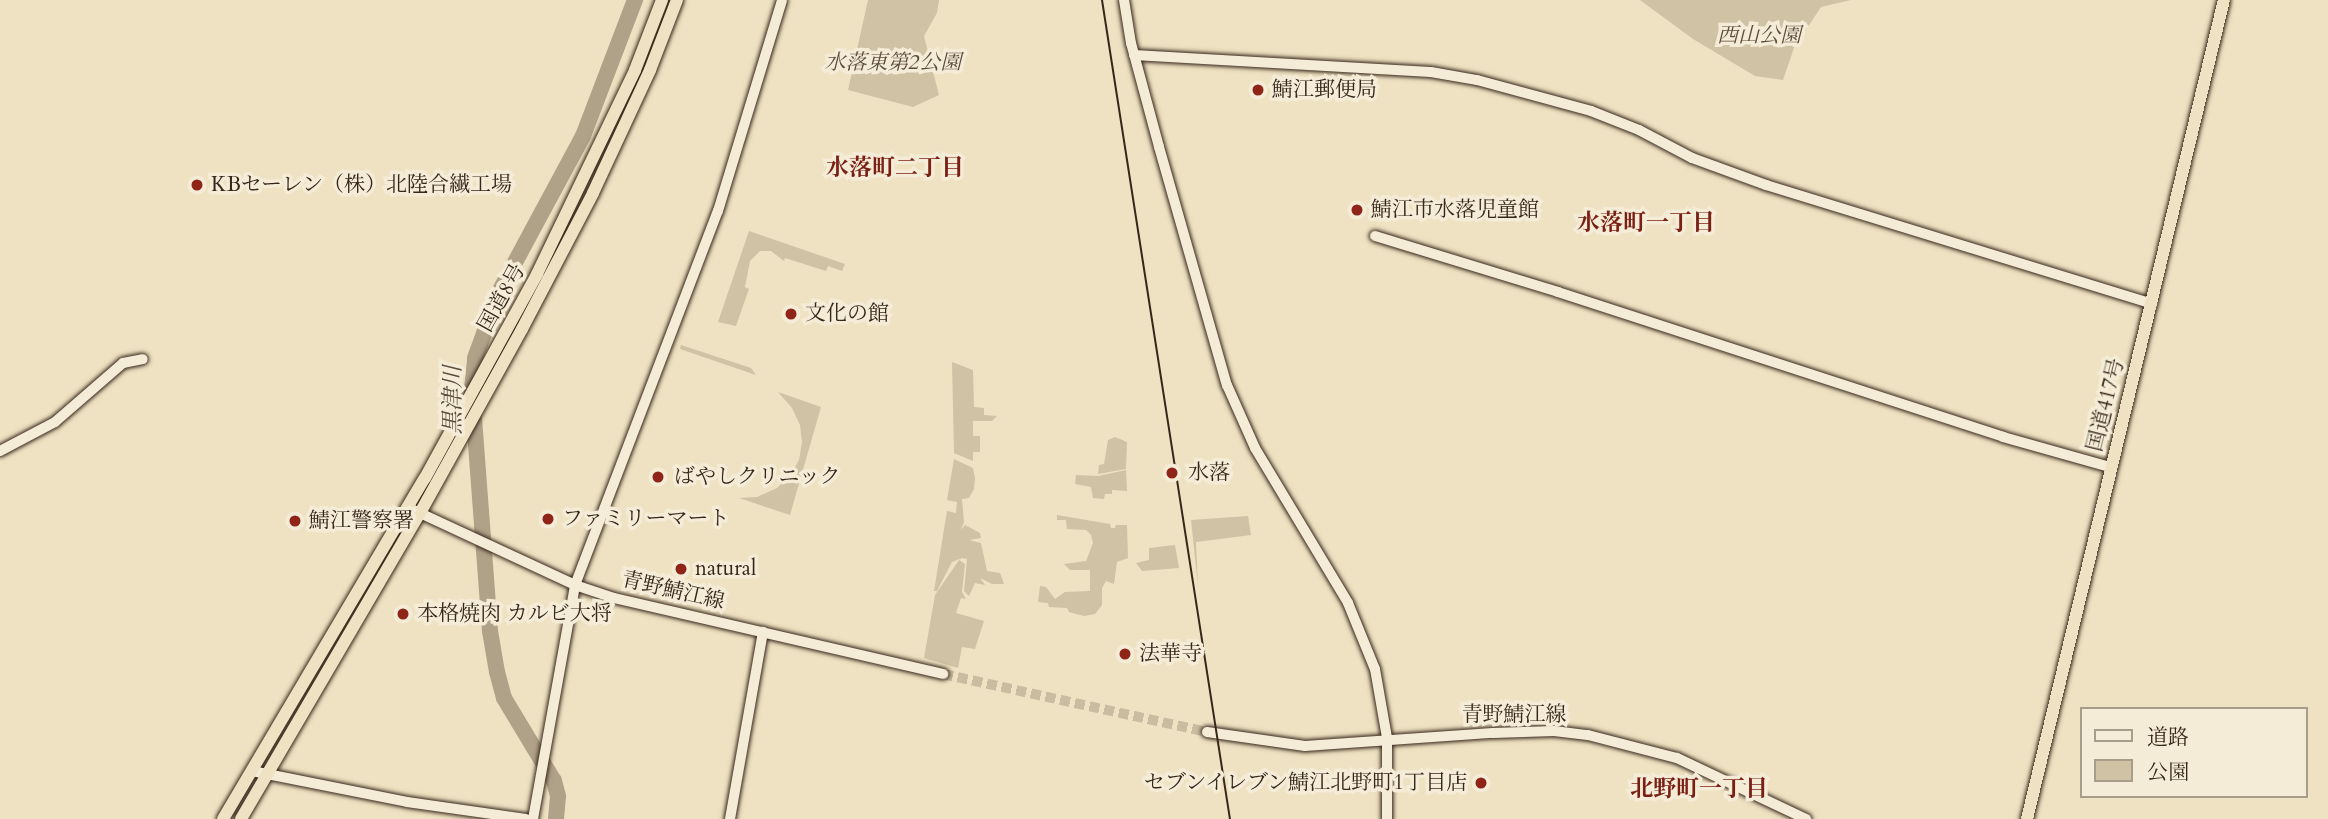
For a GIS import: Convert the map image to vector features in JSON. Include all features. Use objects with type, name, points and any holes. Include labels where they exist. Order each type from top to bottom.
[{"type":"highway","name":"国道8号","points":[[223,819],[407,507],[488,363],[560,226],[635,70],[662,0]]},
{"type":"highway","name":"国道8号","points":[[241,819],[491,386],[593,193],[650,70],[677,0]]},
{"type":"highway","name":"国道417号","points":[[2027,819],[2224,0]]},
{"type":"street","points":[[533,819],[575,584],[718,211],[782,0]]},
{"type":"street","points":[[1124,0],[1134,55],[1211,335],[1244,425],[1348,603],[1375,669],[1387,738],[1387,819]]},
{"type":"street","points":[[1134,55],[1431,72],[1476,80],[1591,111],[1639,131],[1692,158],[1766,185],[2152,304]]},
{"type":"street","points":[[1375,236],[1558,292],[2003,437],[2110,467]]},
{"type":"street","points":[[0,451],[55,422],[122,363],[143,359]]},
{"type":"street","name":"青野鯖江線","points":[[407,507],[506,554],[614,598],[943,674]]},
{"type":"street","points":[[730,819],[763,632]]},
{"type":"street","name":"青野鯖江線","points":[[1207,732],[1305,746],[1387,738],[1554,731],[1588,735],[1677,758],[1806,819]]},
{"type":"street","points":[[252,771],[407,802],[526,819]]},
{"type":"green space","name":"水落東第2公園","points":[[868,0],[939,0],[937,13],[924,36],[939,95],[913,107],[848,90]]},
{"type":"green space","name":"西山公園","points":[[1640,0],[1851,0],[1821,7],[1794,48],[1783,80],[1755,76],[1693,39]]},
{"type":"green space","points":[[749,231],[845,264],[842,271],[828,266],[826,271],[785,258],[784,261],[771,251],[760,251],[750,261],[745,287],[749,289],[736,326],[718,322]]},
{"type":"green space","points":[[681,345],[751,368],[756,375],[680,349]]},
{"type":"green space","points":[[952,362],[973,370],[974,407],[984,408],[984,415],[997,416],[992,421],[973,421],[973,436],[980,436],[980,452],[973,452],[973,461],[954,453]]},
{"type":"green space","points":[[778,392],[821,407],[790,515],[739,498],[757,497],[777,488],[790,476],[799,460],[802,442],[800,425],[792,408]]},
{"type":"green space","points":[[1115,437],[1127,442],[1126,469],[1098,474],[1099,465],[1104,464],[1108,440]]},
{"type":"green space","points":[[954,459],[973,468],[975,478],[974,489],[969,498],[962,499],[964,522],[961,530],[965,525],[980,533],[981,538],[969,540],[981,543],[987,571],[1000,573],[1004,584],[992,584],[980,578],[985,585],[975,583],[969,596],[964,591],[967,559],[962,558],[952,562],[937,591],[934,591],[947,511],[956,513],[957,502],[947,500]]},
{"type":"green space","points":[[1126,470],[1127,491],[1112,490],[1112,494],[1105,494],[1104,499],[1093,498],[1091,487],[1075,484],[1076,475],[1098,476]]},
{"type":"green space","points":[[1057,515],[1110,524],[1111,528],[1127,525],[1128,558],[1117,562],[1114,584],[1106,581],[1102,588],[1102,605],[1095,614],[1084,616],[1069,612],[1067,608],[1049,607],[1048,603],[1038,602],[1040,586],[1046,587],[1055,599],[1065,592],[1090,591],[1090,570],[1070,570],[1064,564],[1086,561],[1093,543],[1091,535],[1086,530],[1067,529],[1066,520],[1057,520]]},
{"type":"green space","points":[[1248,516],[1251,535],[1196,542],[1198,586],[1191,520]]},
{"type":"green space","points":[[1175,545],[1179,568],[1142,571],[1136,563],[1149,560],[1149,548]]},
{"type":"green space","points":[[959,560],[965,564],[962,592],[966,599],[961,598],[956,613],[984,621],[975,649],[962,647],[958,668],[924,658],[935,595]]},
{"type":"waterway","name":"黒津川","points":[[556,819],[558,796],[554,781],[504,698],[497,672],[490,631],[472,389],[475,358],[499,292],[583,136],[635,0]]},
{"type":"tunnel","points":[[943,674],[1207,732]]},
{"type":"tram line","points":[[1102,0],[1230,819]]},
{"type":"place","name":"鯖江郵便局","points":[[1258,90]]},
{"type":"place","name":"KBセーレン（株）北陸合繊工場","points":[[197,185]]},
{"type":"place","name":"鯖江市水落児童館","points":[[1357,210]]},
{"type":"place","name":"文化の館","points":[[791,314]]},
{"type":"place","name":"水落","points":[[1172,473]]},
{"type":"place","name":"ばやしクリニック","points":[[658,477]]},
{"type":"place","name":"ファミリーマート","points":[[548,519]]},
{"type":"place","name":"鯖江警察署","points":[[295,521]]},
{"type":"place","name":"natural","points":[[681,569]]},
{"type":"place","name":"本格焼肉 カルビ大将","points":[[403,614]]},
{"type":"place","name":"法華寺","points":[[1125,654]]},
{"type":"place","name":"セブンイレブン鯖江北野町1丁目店","points":[[1481,783]]},
{"type":"district","name":"水落町二丁目","points":[[895,168]]},
{"type":"district","name":"水落町一丁目","points":[[1646,223]]},
{"type":"district","name":"北野町一丁目","points":[[1699,789]]}]
